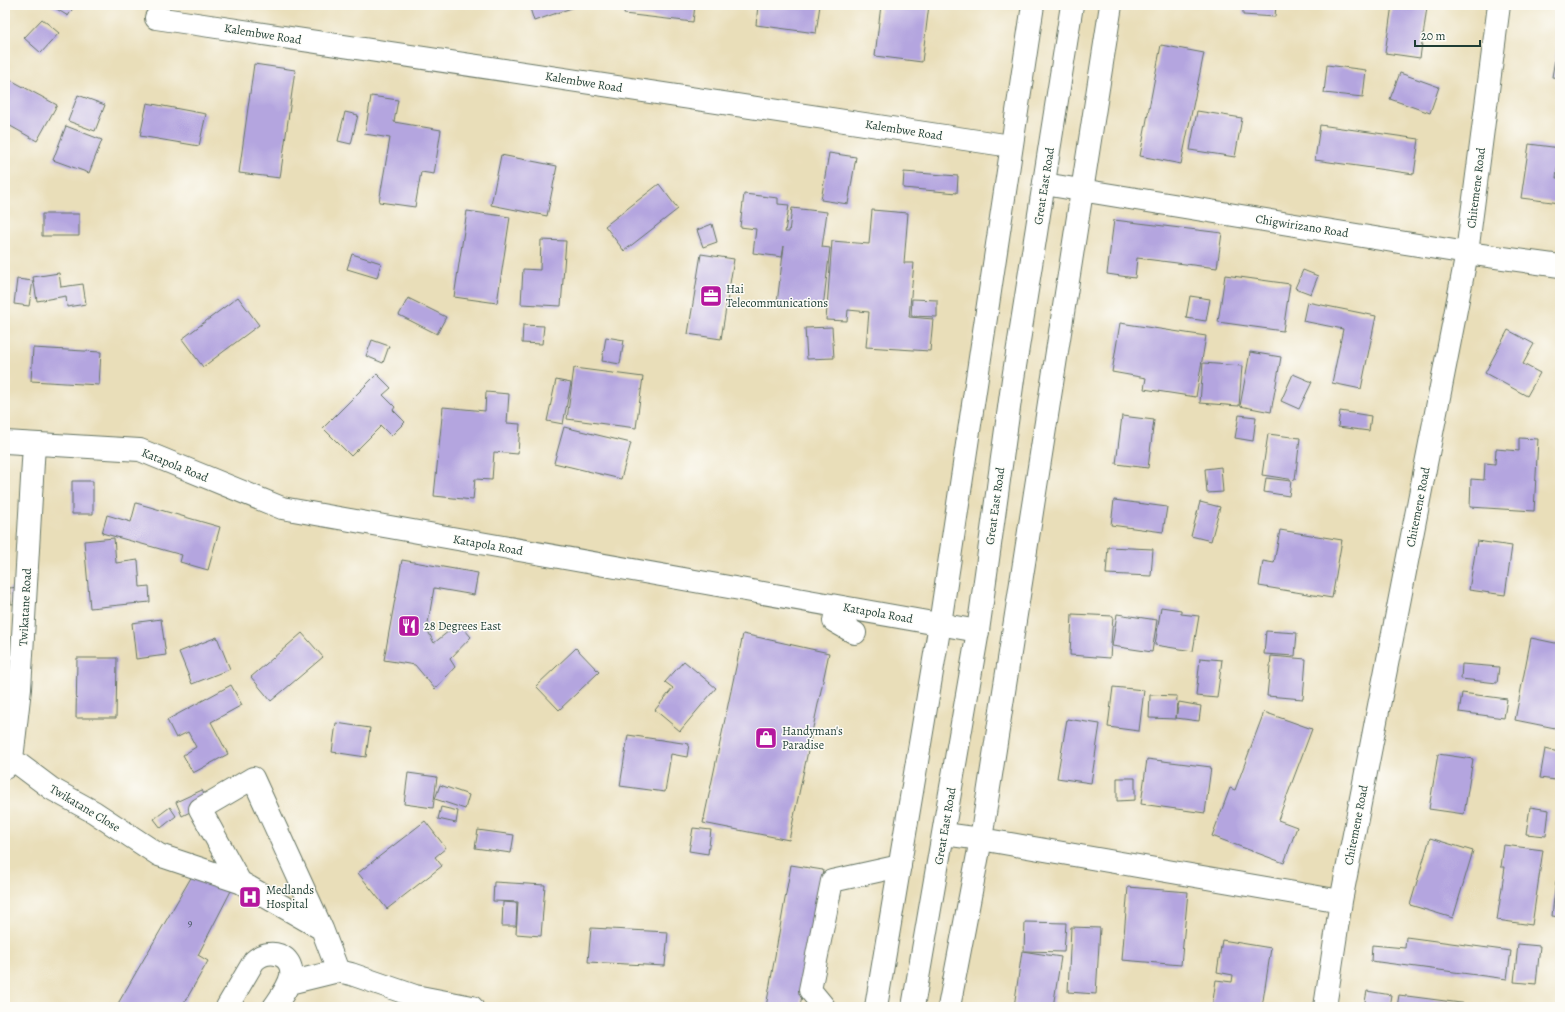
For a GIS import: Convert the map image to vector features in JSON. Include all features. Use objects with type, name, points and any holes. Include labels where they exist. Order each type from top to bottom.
[{"type":"street","points":[[876,1007],[940,624],[1033,5]]},
{"type":"street","name":"Great East Road","points":[[913,1007],[978,631],[1014,379],[1072,5]]},
{"type":"street","points":[[949,1007],[981,839],[1111,5]]},
{"type":"street","name":"Chitemene Road","points":[[1325,1007],[1341,901],[1467,253],[1499,5]]},
{"type":"street","name":"Kalembwe Road","points":[[156,18],[1011,146]]},
{"type":"street","name":"Chigwirizano Road","points":[[1044,184],[1467,253],[1560,266]]},
{"type":"street","name":"Katapola Road","points":[[5,442],[140,450],[282,508],[978,631]]},
{"type":"street","name":"Twikatane Road","points":[[9,764],[20,689],[34,444]]},
{"type":"street","points":[[837,606],[834,621],[855,633]]},
{"type":"street","name":"Twikatane Close","points":[[9,764],[94,812],[159,855],[240,882],[322,929]]},
{"type":"street","points":[[240,882],[200,809],[253,778],[322,929],[338,971]]},
{"type":"street","points":[[944,834],[981,839],[1341,901]]},
{"type":"street","points":[[824,1007],[810,990],[832,882],[900,866]]},
{"type":"street","points":[[228,1007],[254,961],[259,956],[266,953],[274,953],[282,956],[287,961],[290,968],[291,975],[289,983],[274,1007]]},
{"type":"street","points":[[289,983],[338,971],[415,996],[472,1007]]},
{"type":"building","points":[[50,5],[75,5],[68,16]]},
{"type":"building","points":[[529,5],[580,5],[534,21]]},
{"type":"building","points":[[625,5],[695,5],[693,22],[624,14]]},
{"type":"building","points":[[758,5],[820,5],[816,33],[756,25]]},
{"type":"building","points":[[881,5],[929,5],[922,62],[875,56]]},
{"type":"building","points":[[1243,5],[1276,5],[1275,17],[1243,15]]},
{"type":"building","points":[[1392,5],[1427,7],[1420,58],[1385,53]]},
{"type":"building","points":[[42,19],[59,33],[41,53],[24,38]]},
{"type":"building","points":[[1560,36],[1560,78],[1552,77]]},
{"type":"building","points":[[1161,45],[1204,53],[1181,164],[1140,156]]},
{"type":"building","points":[[254,64],[295,70],[280,178],[239,173]]},
{"type":"building","points":[[1327,65],[1366,70],[1363,97],[1324,93]]},
{"type":"building","points":[[1400,73],[1439,87],[1430,113],[1390,99]]},
{"type":"building","points":[[7,78],[57,105],[37,141],[5,123],[5,82]]},
{"type":"building","points":[[78,95],[105,105],[95,131],[68,121]]},
{"type":"building","points":[[371,96],[398,100],[394,122],[441,130],[434,174],[421,172],[415,207],[379,202],[390,138],[365,134]]},
{"type":"building","points":[[147,103],[206,114],[199,146],[140,136]]},
{"type":"building","points":[[1197,111],[1242,118],[1235,157],[1190,150]]},
{"type":"building","points":[[345,112],[358,115],[351,144],[338,141]]},
{"type":"building","points":[[1320,125],[1419,139],[1414,174],[1315,160]]},
{"type":"building","points":[[66,126],[102,140],[89,173],[53,160]]},
{"type":"building","points":[[1529,144],[1560,148],[1556,178],[1560,178],[1560,203],[1521,198]]},
{"type":"building","points":[[829,153],[856,157],[848,204],[821,200]]},
{"type":"building","points":[[501,155],[557,166],[547,216],[491,205]]},
{"type":"building","points":[[904,172],[958,176],[957,193],[903,188]]},
{"type":"building","points":[[659,184],[678,209],[624,251],[605,226]]},
{"type":"building","points":[[744,194],[778,198],[778,204],[789,205],[785,232],[789,232],[792,208],[827,212],[822,247],[830,248],[823,308],[777,303],[784,246],[782,257],[753,253],[756,229],[740,227]]},
{"type":"building","points":[[872,210],[908,213],[904,263],[914,263],[909,317],[933,319],[930,351],[866,347],[869,312],[848,310],[847,321],[826,320],[832,241],[869,244]]},
{"type":"building","points":[[467,211],[510,217],[497,303],[454,297]]},
{"type":"building","points":[[42,214],[79,214],[79,236],[42,236]]},
{"type":"building","points":[[1114,220],[1222,233],[1217,268],[1137,258],[1135,278],[1107,274]]},
{"type":"building","points":[[712,224],[717,242],[703,247],[697,230]]},
{"type":"building","points":[[541,240],[566,241],[561,306],[521,304],[523,269],[540,270]]},
{"type":"building","points":[[352,254],[381,263],[377,278],[347,269]]},
{"type":"building","name":"Hai Telecommunications","points":[[701,254],[734,259],[721,339],[688,334]]},
{"type":"building","points":[[1303,270],[1318,276],[1311,294],[1295,288]]},
{"type":"building","points":[[59,273],[61,287],[83,284],[86,304],[67,307],[66,296],[37,301],[33,277]]},
{"type":"building","points":[[1225,275],[1290,284],[1283,331],[1218,322]]},
{"type":"building","points":[[17,279],[33,281],[29,306],[14,304]]},
{"type":"building","points":[[1190,296],[1210,299],[1206,321],[1186,318]]},
{"type":"building","points":[[238,297],[259,325],[203,367],[182,339]]},
{"type":"building","points":[[408,298],[446,317],[437,334],[399,315]]},
{"type":"building","points":[[912,299],[937,300],[937,317],[911,316]]},
{"type":"building","points":[[1307,302],[1376,316],[1361,389],[1332,383],[1343,329],[1303,321]]},
{"type":"building","points":[[1120,323],[1206,336],[1196,397],[1144,389],[1146,378],[1112,372]]},
{"type":"building","points":[[523,325],[544,326],[542,344],[522,343]]},
{"type":"building","points":[[832,327],[834,358],[807,359],[805,328]]},
{"type":"building","points":[[1508,330],[1534,344],[1523,364],[1540,373],[1527,396],[1485,373]]},
{"type":"building","points":[[606,337],[624,340],[620,364],[602,361]]},
{"type":"building","points":[[372,340],[389,346],[383,363],[366,356]]},
{"type":"building","points":[[33,348],[101,352],[99,385],[31,381]]},
{"type":"building","points":[[1250,352],[1281,357],[1271,412],[1240,406]]},
{"type":"building","points":[[1203,363],[1242,366],[1239,406],[1200,403]]},
{"type":"building","points":[[574,368],[643,377],[636,428],[567,419]]},
{"type":"building","points":[[377,374],[391,388],[383,395],[395,407],[393,410],[405,422],[391,436],[381,426],[351,456],[323,428]]},
{"type":"building","points":[[1293,374],[1312,382],[1299,409],[1281,401]]},
{"type":"building","points":[[556,380],[571,383],[563,424],[547,421]]},
{"type":"building","points":[[486,392],[509,394],[507,423],[520,424],[518,454],[494,452],[492,480],[475,479],[473,500],[434,496],[443,407],[485,411]]},
{"type":"building","points":[[1340,411],[1371,416],[1369,431],[1338,427]]},
{"type":"building","points":[[1239,415],[1256,417],[1253,441],[1235,438]]},
{"type":"building","points":[[1122,416],[1154,420],[1148,468],[1116,464]]},
{"type":"building","points":[[564,427],[631,443],[621,479],[554,463]]},
{"type":"building","points":[[1268,434],[1300,438],[1295,480],[1262,475]]},
{"type":"building","points":[[1519,438],[1538,439],[1534,511],[1470,507],[1471,479],[1484,480],[1485,463],[1495,464],[1496,449],[1519,451]]},
{"type":"building","points":[[1221,467],[1223,492],[1207,493],[1205,469]]},
{"type":"building","points":[[1266,478],[1291,481],[1289,496],[1264,492]]},
{"type":"building","points":[[72,481],[93,481],[93,514],[72,514]]},
{"type":"building","points":[[1114,500],[1167,507],[1163,532],[1111,525]]},
{"type":"building","points":[[1200,502],[1220,507],[1211,541],[1191,536]]},
{"type":"building","points":[[136,503],[220,527],[208,570],[180,562],[182,555],[102,533],[107,515],[131,522]]},
{"type":"building","points":[[1280,530],[1342,540],[1332,598],[1259,586],[1263,561],[1274,563]]},
{"type":"building","points":[[114,538],[116,563],[138,560],[140,587],[149,586],[150,602],[90,608],[84,541]]},
{"type":"building","points":[[1477,541],[1512,546],[1505,595],[1469,590]]},
{"type":"building","points":[[1108,547],[1153,549],[1151,576],[1106,574]]},
{"type":"building","name":"28 Degrees East","points":[[402,560],[478,573],[474,595],[434,588],[427,629],[434,643],[459,623],[471,637],[450,659],[455,667],[435,689],[415,665],[384,660]]},
{"type":"building","points":[[20,587],[22,603],[11,604],[9,588]]},
{"type":"building","points":[[1161,607],[1181,610],[1181,614],[1199,616],[1193,651],[1155,645]]},
{"type":"building","points":[[1072,614],[1113,616],[1110,658],[1070,655]]},
{"type":"building","points":[[1117,614],[1157,620],[1152,652],[1112,646]]},
{"type":"building","points":[[161,619],[166,655],[136,659],[132,623]]},
{"type":"building","points":[[1266,631],[1297,633],[1295,656],[1264,654]]},
{"type":"building","points":[[302,633],[323,657],[271,701],[251,677]]},
{"type":"building","name":"Handyman's Paradise","points":[[743,634],[829,653],[789,840],[703,823]]},
{"type":"building","points":[[217,637],[230,669],[192,684],[179,652]]},
{"type":"building","points":[[1531,638],[1560,644],[1560,729],[1515,720]]},
{"type":"building","points":[[576,648],[599,672],[559,710],[536,686]]},
{"type":"building","points":[[1271,656],[1306,659],[1303,699],[1267,696]]},
{"type":"building","points":[[77,658],[117,658],[116,718],[76,718]]},
{"type":"building","points":[[1200,658],[1222,660],[1217,698],[1196,696]]},
{"type":"building","points":[[684,661],[716,688],[680,731],[655,710],[673,688],[665,682]]},
{"type":"building","points":[[1462,664],[1499,667],[1497,683],[1461,679]]},
{"type":"building","points":[[231,685],[242,705],[211,722],[228,754],[193,773],[183,755],[196,747],[188,732],[176,738],[167,720]]},
{"type":"building","points":[[1113,687],[1144,690],[1139,731],[1108,727]]},
{"type":"building","points":[[1462,693],[1507,699],[1504,718],[1459,712]]},
{"type":"building","points":[[1150,695],[1177,696],[1176,719],[1149,718]]},
{"type":"building","points":[[1179,702],[1201,706],[1199,721],[1176,718]]},
{"type":"building","points":[[1264,712],[1312,729],[1278,820],[1297,827],[1284,863],[1212,836],[1230,788],[1235,790]]},
{"type":"building","points":[[1067,719],[1100,724],[1091,783],[1057,778]]},
{"type":"building","points":[[336,723],[370,728],[366,757],[332,752]]},
{"type":"building","points":[[628,735],[689,744],[687,757],[671,754],[665,792],[620,786]]},
{"type":"building","points":[[1545,749],[1559,752],[1555,780],[1540,778]]},
{"type":"building","points":[[1438,754],[1473,759],[1464,814],[1429,809]]},
{"type":"building","points":[[1147,759],[1211,767],[1205,813],[1141,804]]},
{"type":"building","points":[[408,773],[437,777],[433,808],[404,804]]},
{"type":"building","points":[[1117,778],[1135,778],[1135,800],[1117,801]]},
{"type":"building","points":[[440,785],[469,795],[465,809],[435,799]]},
{"type":"building","points":[[202,790],[208,803],[182,816],[176,802]]},
{"type":"building","points":[[170,807],[176,816],[161,828],[154,819]]},
{"type":"building","points":[[441,807],[458,811],[456,823],[438,819]]},
{"type":"building","points":[[1530,807],[1549,810],[1546,836],[1526,834]]},
{"type":"building","points":[[425,821],[446,848],[435,857],[442,866],[387,909],[358,873]]},
{"type":"building","points":[[693,828],[711,830],[708,854],[689,851]]},
{"type":"building","points":[[478,830],[514,835],[511,853],[475,848]]},
{"type":"building","points":[[1430,838],[1473,851],[1453,918],[1410,905]]},
{"type":"building","points":[[1504,845],[1543,850],[1532,925],[1497,920],[1505,867],[1501,867]]},
{"type":"building","points":[[791,865],[823,870],[800,1007],[766,1007]]},
{"type":"building","points":[[196,869],[232,889],[198,955],[208,961],[182,1007],[116,1007]]},
{"type":"building","points":[[1556,881],[1560,881],[1560,917],[1552,916]]},
{"type":"building","points":[[494,882],[545,885],[541,936],[516,934],[518,902],[493,901]]},
{"type":"building","points":[[1128,887],[1188,892],[1181,965],[1122,960]]},
{"type":"building","points":[[503,902],[517,903],[516,926],[502,926]]},
{"type":"building","points":[[1025,922],[1066,923],[1064,952],[1024,951]]},
{"type":"building","points":[[1071,927],[1100,928],[1096,994],[1068,992]]},
{"type":"building","points":[[591,928],[668,932],[665,966],[588,962]]},
{"type":"building","points":[[1406,937],[1511,951],[1507,979],[1371,961],[1372,945],[1405,948]]},
{"type":"building","points":[[1222,940],[1271,948],[1262,1007],[1212,1007],[1216,980],[1232,982],[1233,975],[1217,972]]},
{"type":"building","points":[[1518,944],[1540,946],[1536,984],[1514,982]]},
{"type":"building","points":[[1022,951],[1061,957],[1053,1007],[1014,1007]]},
{"type":"building","points":[[1367,991],[1391,995],[1389,1007],[1364,1007]]},
{"type":"building","points":[[1399,995],[1484,1006],[1484,1007],[1397,1007]]},
{"type":"place","name":"Hai Telecommunications","points":[[711,296]]},
{"type":"place","name":"28 Degrees East","points":[[409,626]]},
{"type":"place","name":"Handyman's Paradise","points":[[766,738]]},
{"type":"place","name":"Medlands Hospital","points":[[250,897]]}]
